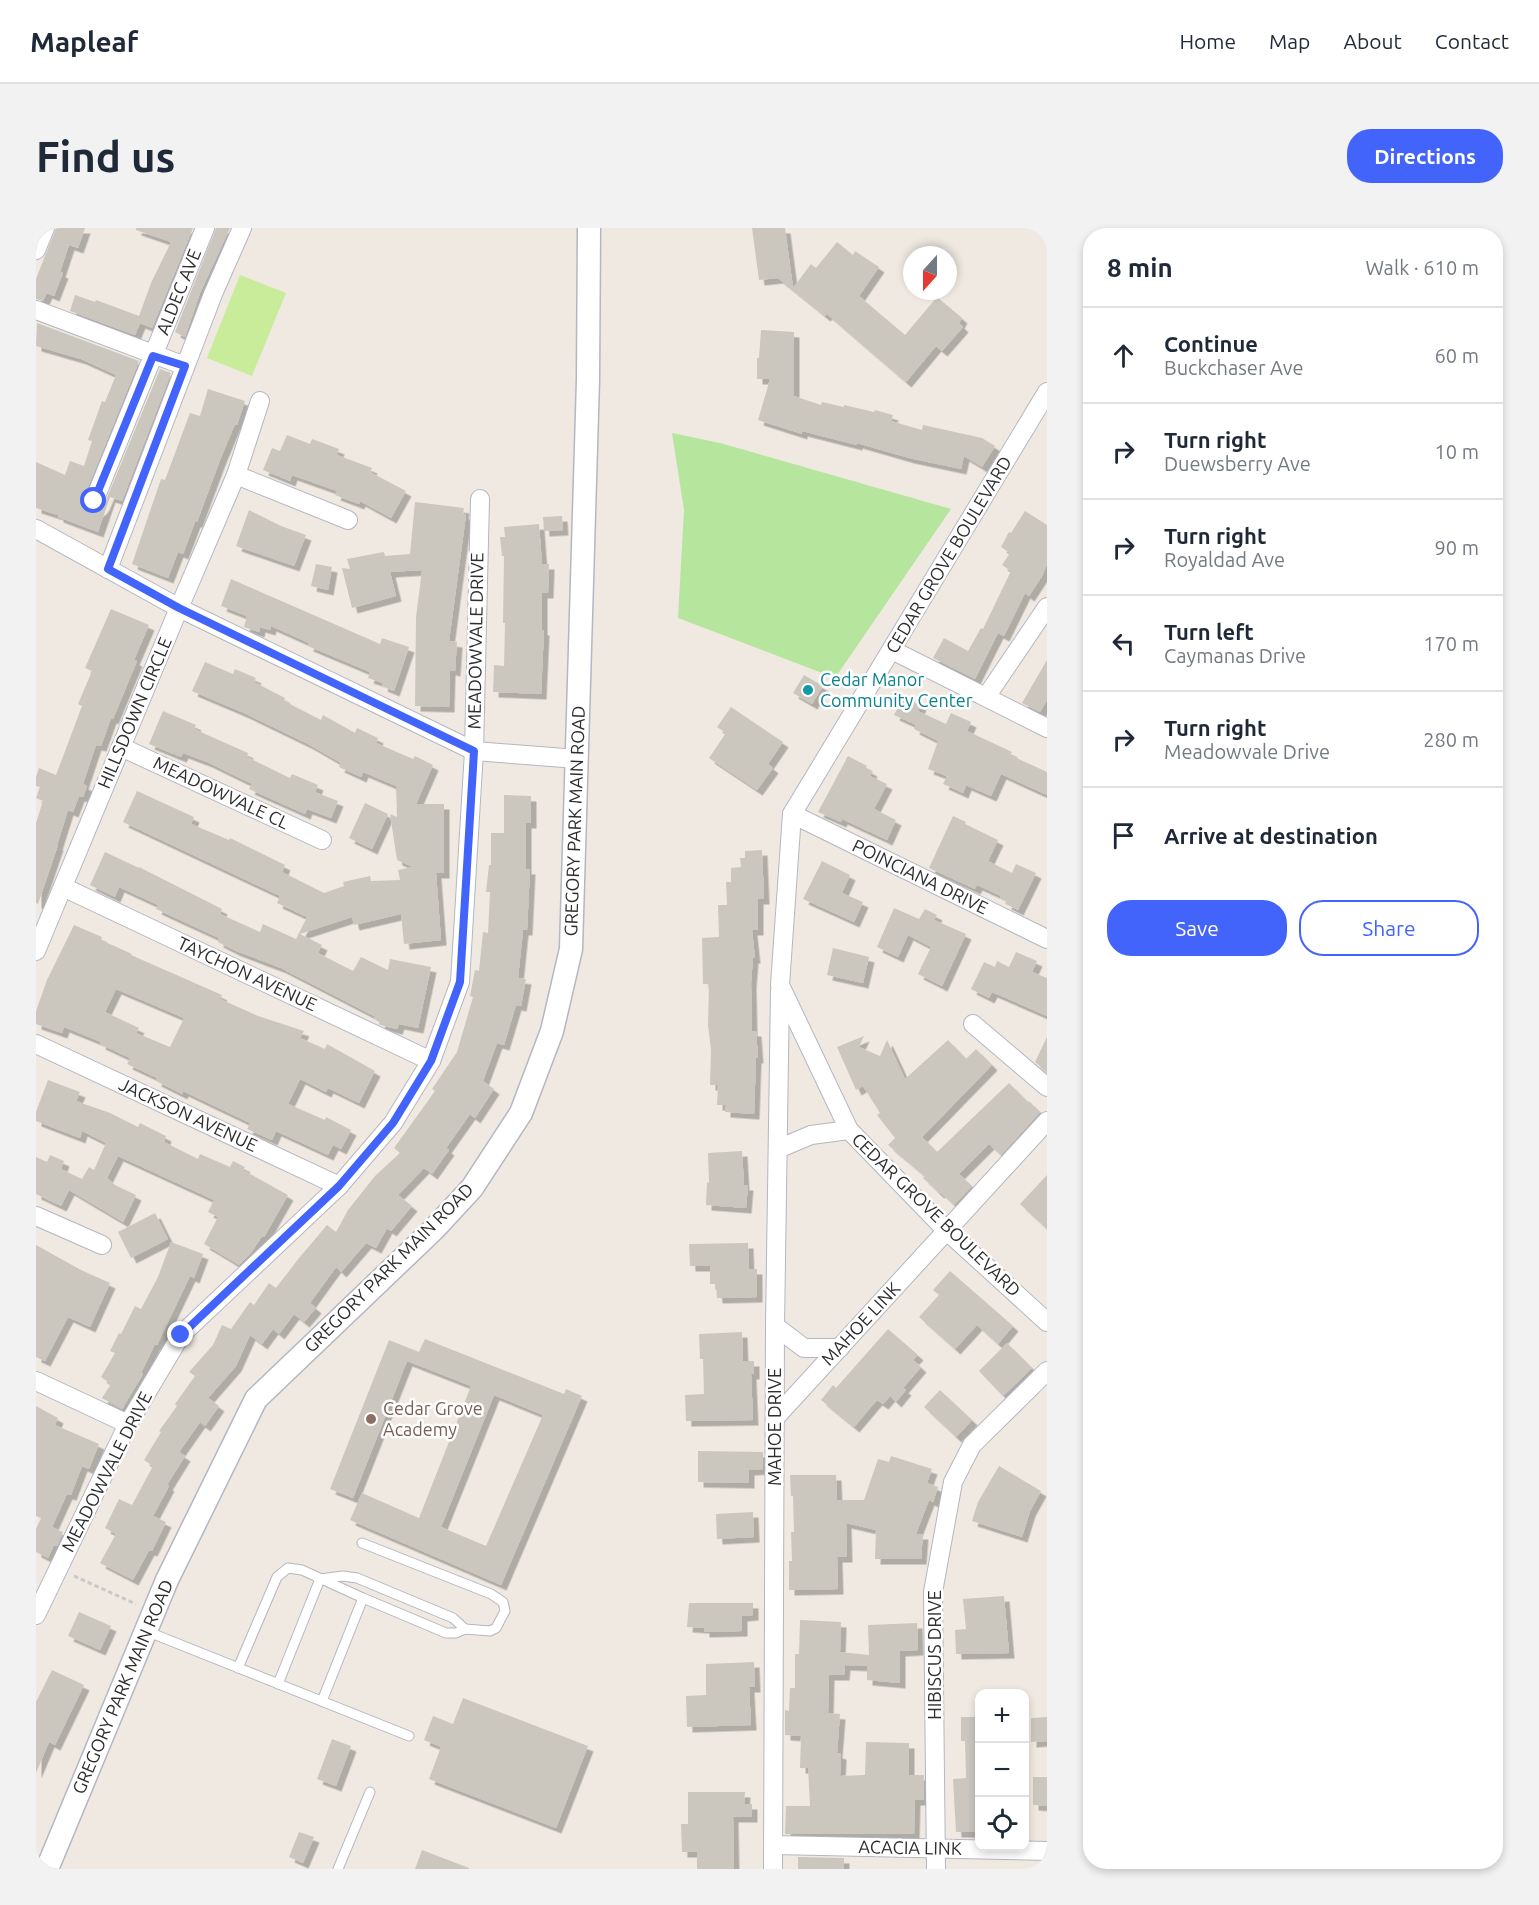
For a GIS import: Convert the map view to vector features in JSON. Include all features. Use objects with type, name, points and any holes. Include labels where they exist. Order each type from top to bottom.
[{"type":"street","points":[[36,250],[45,228]]},
{"type":"street","name":"ALDEC AVE","points":[[94,501],[205,228]]},
{"type":"street","points":[[108,569],[213,294],[242,228]]},
{"type":"street","name":"GREGORY PARK MAIN ROAD","points":[[47,1869],[167,1580],[256,1399],[434,1229],[472,1188],[521,1113],[552,1031],[571,949],[588,380],[589,228]]},
{"type":"street","points":[[36,310],[153,356],[185,366]]},
{"type":"street","name":"CEDAR GROVE BOULEVARD","points":[[1047,392],[792,814],[780,985],[849,1130],[947,1231],[1047,1322]]},
{"type":"street","name":"HILLSDOWN CIRCLE","points":[[36,951],[237,475],[260,401]]},
{"type":"street","points":[[237,475],[348,520]]},
{"type":"street","name":"MEADOWVALE DRIVE","points":[[36,1615],[128,1424],[181,1335],[339,1186],[393,1123],[431,1061],[460,982],[474,751],[480,499]]},
{"type":"street","points":[[36,529],[179,608],[474,751],[577,759]]},
{"type":"street","points":[[986,698],[1047,608]]},
{"type":"street","points":[[892,650],[1047,728]]},
{"type":"street","name":"MEADOWVALE CL","points":[[121,747],[322,840]]},
{"type":"street","name":"POINCIANA DRIVE","points":[[792,814],[1047,939]]},
{"type":"street","name":"TAYCHON AVENUE","points":[[63,887],[431,1061]]},
{"type":"street","name":"MAHOE DRIVE","points":[[773,1869],[775,1326],[780,985]]},
{"type":"street","points":[[973,1024],[1047,1087]]},
{"type":"street","name":"JACKSON AVENUE","points":[[36,1044],[339,1186]]},
{"type":"street","name":"MAHOE LINK","points":[[775,1418],[1047,1120]]},
{"type":"street","points":[[778,1149],[811,1135],[849,1130]]},
{"type":"street","points":[[36,1216],[102,1245]]},
{"type":"street","points":[[775,1326],[804,1347],[840,1348]]},
{"type":"street","name":"HIBISCUS DRIVE","points":[[936,1869],[933,1592],[953,1482],[972,1445],[1047,1371]]},
{"type":"street","points":[[36,1381],[128,1424]]},
{"type":"street","name":"ACACIA LINK","points":[[774,1845],[1047,1851]]},
{"type":"lane","points":[[238,1668],[277,1577],[288,1568],[302,1570],[446,1633],[456,1633],[465,1629],[483,1631],[496,1628],[505,1614],[503,1602],[491,1594],[362,1543]]},
{"type":"lane","points":[[320,1579],[343,1576],[357,1578],[453,1618],[465,1629]]},
{"type":"lane","points":[[278,1684],[320,1579]]},
{"type":"lane","points":[[322,1701],[363,1598]]},
{"type":"lane","points":[[150,1622],[238,1668],[409,1736]]},
{"type":"lane","points":[[338,1869],[369,1792]]},
{"type":"path","points":[[58,1569],[150,1622]]},
{"type":"green space","points":[[240,275],[286,293],[252,376],[207,358]]},
{"type":"green space","points":[[672,433],[720,443],[951,509],[835,678],[678,618],[684,510]]},
{"type":"building","points":[[56,228],[85,228],[78,248],[69,245],[60,272],[63,273],[54,296],[47,293],[43,301],[36,299],[36,279]]},
{"type":"building","points":[[136,228],[193,228],[152,328],[140,323],[135,335],[70,311],[75,295],[139,316],[151,283],[171,242],[136,230]]},
{"type":"building","points":[[216,228],[230,228],[200,293],[185,337],[175,332]]},
{"type":"building","points":[[752,228],[785,228],[793,288],[811,264],[816,268],[837,242],[853,255],[855,251],[879,267],[859,296],[905,335],[934,300],[941,300],[962,318],[959,323],[963,327],[942,351],[936,346],[906,382],[827,314],[825,316],[778,278],[759,280]]},
{"type":"building","points":[[37,323],[139,361],[84,497],[85,507],[90,512],[100,510],[104,505],[160,369],[171,373],[122,501],[110,497],[98,532],[36,508],[36,462],[65,475],[70,461],[84,466],[92,441],[88,440],[102,401],[105,402],[116,375],[81,359],[36,346]]},
{"type":"building","points":[[761,330],[794,332],[794,396],[821,405],[822,402],[874,412],[875,410],[893,415],[891,421],[922,430],[923,425],[982,438],[995,446],[982,467],[964,456],[961,469],[909,458],[857,443],[857,445],[802,431],[802,434],[758,420],[770,379],[757,379]]},
{"type":"building","points":[[208,389],[245,401],[197,522],[195,522],[183,554],[178,552],[168,578],[132,564],[161,479],[165,480],[190,413],[200,416]]},
{"type":"building","points":[[287,435],[310,444],[312,439],[339,449],[337,455],[372,468],[370,472],[406,491],[391,518],[360,501],[359,504],[335,495],[337,491],[292,475],[290,481],[263,470],[272,448],[280,451]]},
{"type":"building","points":[[415,502],[464,508],[463,514],[466,515],[449,641],[457,642],[455,671],[450,670],[449,707],[415,706],[416,617],[422,570],[390,572],[396,596],[352,608],[342,568],[350,569],[347,559],[384,552],[385,556],[410,554]]},
{"type":"building","points":[[249,510],[306,535],[294,566],[236,546]]},
{"type":"building","points":[[1025,511],[1047,525],[1047,564],[1029,596],[1025,593],[1004,636],[998,633],[975,679],[933,658],[944,638],[968,651],[981,628],[983,629],[1011,571],[1002,565],[1010,553],[1001,547]]},
{"type":"building","points":[[562,516],[563,530],[544,531],[543,517]]},
{"type":"building","points":[[539,524],[542,564],[549,564],[548,593],[542,593],[542,630],[544,630],[541,694],[493,692],[494,665],[504,666],[504,556],[502,556],[500,537],[505,537],[504,527]]},
{"type":"building","points":[[316,564],[332,567],[328,590],[311,586]]},
{"type":"building","points":[[231,579],[380,644],[382,638],[409,647],[394,691],[382,686],[383,683],[368,678],[370,672],[308,646],[309,643],[271,626],[270,630],[260,627],[259,632],[244,627],[247,616],[221,606]]},
{"type":"building","points":[[111,609],[149,625],[113,719],[111,718],[101,746],[96,745],[83,784],[87,786],[83,797],[79,796],[73,812],[68,810],[38,904],[36,903],[36,823],[43,801],[36,798],[40,787],[36,786],[36,777],[39,768],[56,775],[82,706],[78,704],[92,671],[85,668]]},
{"type":"building","points":[[1047,660],[1047,700],[1040,712],[1022,703]]},
{"type":"building","points":[[205,662],[233,674],[235,669],[256,678],[254,682],[321,720],[323,715],[355,733],[357,728],[378,738],[376,743],[413,759],[415,756],[433,765],[416,804],[444,804],[444,873],[436,873],[441,940],[404,944],[401,914],[354,925],[352,917],[300,934],[322,945],[318,953],[353,971],[361,957],[388,970],[390,959],[431,967],[418,1028],[399,1024],[397,1029],[379,1024],[380,1020],[374,1019],[374,1016],[281,968],[218,942],[219,938],[156,909],[158,905],[119,887],[115,897],[90,885],[105,852],[222,909],[220,914],[260,932],[263,924],[296,939],[307,917],[277,903],[280,896],[123,822],[137,791],[194,817],[191,824],[229,840],[230,838],[285,865],[282,872],[324,893],[344,886],[343,882],[370,876],[371,881],[400,880],[398,870],[413,867],[397,860],[390,814],[397,817],[396,786],[363,772],[361,777],[339,767],[341,763],[308,744],[192,691]]},
{"type":"building","name":"Cedar Manor Community Center","points":[[804,675],[823,686],[812,704],[793,693]]},
{"type":"building","points":[[903,697],[921,705],[918,711],[946,724],[951,713],[971,722],[967,731],[1012,752],[1010,755],[1047,772],[1047,795],[1001,774],[991,796],[966,785],[963,793],[943,784],[947,776],[928,769],[938,741],[914,729],[916,725],[894,715]]},
{"type":"building","points":[[731,707],[783,742],[768,764],[773,768],[757,790],[709,758],[726,733],[717,727]]},
{"type":"building","points":[[163,711],[196,725],[194,729],[248,753],[247,757],[290,778],[292,774],[318,785],[315,792],[338,801],[331,818],[307,809],[305,814],[249,789],[252,784],[207,762],[183,753],[181,757],[149,744]]},
{"type":"building","points":[[848,756],[867,766],[866,768],[872,771],[870,776],[887,784],[874,809],[896,820],[887,840],[842,819],[841,822],[818,812]]},
{"type":"building","points":[[504,795],[531,796],[531,823],[526,823],[526,869],[530,869],[527,930],[523,930],[518,978],[526,979],[521,1006],[516,1005],[504,1045],[497,1043],[483,1081],[494,1089],[475,1118],[470,1114],[446,1148],[449,1150],[432,1174],[424,1168],[398,1195],[412,1206],[391,1231],[387,1228],[376,1248],[366,1243],[341,1272],[336,1267],[310,1303],[316,1308],[304,1322],[294,1314],[279,1334],[273,1329],[262,1344],[250,1335],[236,1366],[208,1398],[219,1406],[205,1426],[200,1422],[179,1452],[185,1456],[167,1485],[169,1486],[153,1516],[166,1522],[152,1551],[149,1550],[133,1580],[100,1563],[116,1534],[105,1528],[119,1499],[132,1505],[153,1466],[144,1460],[161,1432],[159,1431],[177,1406],[175,1404],[195,1376],[189,1372],[213,1345],[222,1325],[231,1329],[250,1302],[254,1305],[269,1283],[276,1288],[327,1225],[336,1232],[348,1210],[375,1176],[400,1153],[394,1148],[435,1091],[432,1089],[457,1052],[473,997],[470,996],[475,970],[479,971],[483,932],[488,933],[490,892],[486,892],[489,865],[491,865],[491,833],[504,833]]},
{"type":"building","points":[[365,803],[388,814],[372,849],[349,838]]},
{"type":"building","points":[[953,816],[998,840],[988,861],[1012,873],[1016,864],[1036,873],[1018,910],[1006,904],[1007,901],[1000,898],[1001,896],[977,885],[975,889],[929,868]]},
{"type":"building","points":[[762,850],[764,899],[758,899],[758,930],[752,930],[755,958],[753,958],[751,983],[752,1031],[756,1031],[758,1058],[756,1058],[754,1114],[725,1112],[725,1105],[717,1105],[718,1085],[710,1085],[709,984],[703,984],[702,938],[719,937],[718,905],[727,905],[726,882],[731,882],[731,868],[741,867],[740,858],[745,858],[745,851]]},
{"type":"building","points":[[822,861],[850,875],[842,893],[863,902],[854,922],[803,899]]},
{"type":"building","points":[[894,908],[919,919],[925,909],[937,915],[934,920],[966,934],[942,986],[918,974],[931,947],[908,935],[898,957],[877,947]]},
{"type":"building","points":[[74,925],[102,937],[101,940],[131,955],[222,995],[220,999],[258,1016],[304,1031],[300,1038],[325,1049],[327,1044],[375,1071],[359,1103],[328,1088],[326,1092],[300,1079],[288,1104],[325,1120],[326,1117],[351,1130],[341,1149],[333,1145],[328,1155],[276,1131],[272,1140],[247,1129],[250,1123],[183,1091],[182,1094],[156,1081],[157,1078],[127,1064],[130,1058],[100,1044],[101,1042],[64,1027],[62,1033],[36,1024],[36,1011],[47,980]],"holes":[[[116,989],[184,1018],[170,1047],[136,1033],[139,1028],[105,1012]]]},
{"type":"building","points":[[833,948],[869,957],[863,983],[827,975]]},
{"type":"building","points":[[1016,952],[1037,961],[1032,972],[1047,978],[1047,1016],[992,992],[989,998],[971,989],[984,962],[995,967],[997,961],[1009,967]]},
{"type":"building","points":[[864,1036],[859,1047],[880,1056],[887,1040],[905,1079],[948,1040],[966,1059],[976,1049],[992,1065],[922,1137],[937,1152],[1009,1083],[1040,1112],[1001,1155],[989,1144],[959,1174],[972,1186],[954,1205],[923,1178],[925,1176],[888,1145],[895,1138],[877,1115],[880,1113],[863,1086],[856,1090],[837,1047]]},
{"type":"building","points":[[1047,1037],[1047,1072],[1035,1062]]},
{"type":"building","points":[[48,1080],[80,1092],[76,1101],[110,1113],[138,1127],[140,1123],[166,1136],[164,1142],[198,1159],[200,1154],[230,1167],[233,1161],[245,1167],[243,1170],[288,1195],[264,1237],[262,1236],[251,1253],[239,1265],[204,1244],[218,1217],[208,1212],[214,1200],[118,1156],[107,1178],[115,1185],[136,1195],[123,1222],[69,1190],[61,1206],[36,1194],[36,1157],[47,1162],[50,1155],[64,1161],[61,1169],[82,1179],[89,1167],[94,1170],[106,1143],[82,1131],[80,1138],[36,1121],[36,1112]]},
{"type":"building","points":[[742,1151],[744,1185],[748,1185],[746,1208],[706,1205],[707,1182],[709,1183],[708,1153]]},
{"type":"building","points":[[1047,1175],[1047,1229],[1020,1204]]},
{"type":"building","points":[[155,1213],[168,1239],[131,1258],[118,1232]]},
{"type":"building","points":[[171,1242],[203,1254],[194,1278],[190,1276],[141,1373],[143,1374],[122,1409],[102,1398],[111,1384],[101,1377],[115,1353],[110,1351],[119,1333],[121,1334],[135,1306],[141,1309],[158,1277]]},
{"type":"building","points":[[748,1243],[749,1269],[757,1269],[757,1297],[717,1298],[716,1284],[710,1284],[710,1266],[690,1266],[689,1244]]},
{"type":"building","points":[[36,1245],[110,1283],[90,1327],[68,1317],[45,1361],[36,1357]]},
{"type":"building","points":[[950,1271],[1013,1326],[998,1344],[977,1325],[955,1349],[919,1317],[939,1295],[933,1290]]},
{"type":"building","points":[[888,1329],[918,1355],[913,1360],[921,1367],[903,1388],[906,1390],[896,1402],[890,1396],[883,1404],[877,1400],[854,1427],[821,1400],[833,1385],[836,1388]]},
{"type":"building","points":[[742,1332],[743,1361],[754,1361],[754,1374],[751,1374],[753,1420],[686,1421],[685,1395],[704,1394],[703,1359],[700,1359],[699,1334]]},
{"type":"building","points":[[425,1339],[564,1394],[566,1389],[582,1396],[501,1585],[350,1520],[362,1493],[419,1518],[471,1386],[407,1361],[353,1498],[330,1489],[389,1340],[419,1352]],"holes":[[[494,1395],[543,1415],[486,1546],[441,1527]]]},
{"type":"building","points":[[1007,1343],[1032,1368],[1003,1396],[979,1371]]},
{"type":"building","points":[[940,1390],[972,1420],[956,1437],[924,1407]]},
{"type":"building","points":[[36,1406],[58,1418],[55,1425],[99,1444],[89,1469],[82,1466],[71,1495],[67,1494],[52,1527],[63,1532],[48,1558],[36,1552],[36,1529],[41,1518],[36,1516]]},
{"type":"building","points":[[698,1451],[763,1452],[763,1469],[749,1470],[749,1483],[698,1482]]},
{"type":"building","points":[[891,1456],[932,1469],[927,1483],[938,1487],[933,1502],[929,1500],[916,1534],[923,1534],[921,1559],[875,1559],[876,1530],[846,1523],[847,1557],[837,1557],[838,1589],[789,1590],[789,1561],[792,1561],[791,1532],[794,1532],[790,1475],[836,1475],[837,1500],[864,1500],[878,1459],[889,1462]]},
{"type":"building","points":[[999,1466],[1041,1491],[1030,1511],[1022,1537],[972,1521],[978,1502]]},
{"type":"building","points":[[753,1512],[754,1537],[717,1539],[716,1514]]},
{"type":"building","points":[[1004,1596],[1009,1653],[956,1654],[955,1630],[966,1629],[963,1599]]},
{"type":"building","points":[[689,1603],[753,1603],[753,1615],[742,1616],[742,1631],[704,1632],[704,1628],[687,1627]]},
{"type":"building","points":[[79,1612],[111,1626],[100,1650],[68,1636]]},
{"type":"building","points":[[800,1620],[841,1622],[840,1652],[869,1655],[868,1625],[917,1623],[918,1650],[900,1651],[900,1683],[867,1680],[867,1666],[845,1665],[844,1675],[829,1675],[828,1713],[840,1714],[837,1753],[841,1754],[840,1776],[865,1775],[866,1742],[909,1743],[909,1775],[924,1775],[924,1800],[915,1800],[914,1834],[785,1834],[786,1806],[810,1806],[808,1768],[800,1768],[801,1736],[785,1735],[785,1710],[789,1711],[790,1688],[795,1688],[795,1654],[799,1654]]},
{"type":"building","points":[[754,1662],[755,1687],[749,1687],[751,1725],[687,1727],[686,1696],[706,1695],[706,1664]]},
{"type":"building","points":[[52,1670],[84,1685],[55,1745],[49,1742],[36,1773],[36,1702]]},
{"type":"building","points":[[463,1698],[588,1746],[556,1828],[429,1779],[441,1747],[424,1740],[433,1716],[453,1724]]},
{"type":"building","points":[[961,1717],[975,1717],[975,1832],[956,1832],[953,1779],[966,1778],[965,1741],[961,1741]]},
{"type":"building","points":[[1047,1717],[1047,1741],[1031,1742],[1031,1718]]},
{"type":"building","points":[[332,1739],[351,1746],[336,1786],[317,1779]]},
{"type":"building","points":[[1033,1777],[1047,1777],[1047,1806],[1033,1805]]},
{"type":"building","points":[[688,1792],[745,1792],[744,1804],[752,1804],[752,1817],[733,1817],[734,1869],[697,1869],[697,1852],[682,1852],[681,1824],[688,1824]]},
{"type":"building","points":[[299,1832],[314,1837],[303,1863],[289,1857]]},
{"type":"building","points":[[422,1850],[469,1868],[469,1869],[415,1869]]},
{"type":"building","points":[[798,1857],[844,1858],[844,1869],[798,1869]]},
{"type":"place","name":"Cedar Manor Community Center","points":[[808,690]]},
{"type":"place","name":"Cedar Grove Academy","points":[[371,1419]]},
{"type":"route","points":[[94,501],[153,356],[185,366],[108,569],[179,608],[474,751],[460,982],[431,1061],[393,1123],[339,1186],[181,1335]]}]
